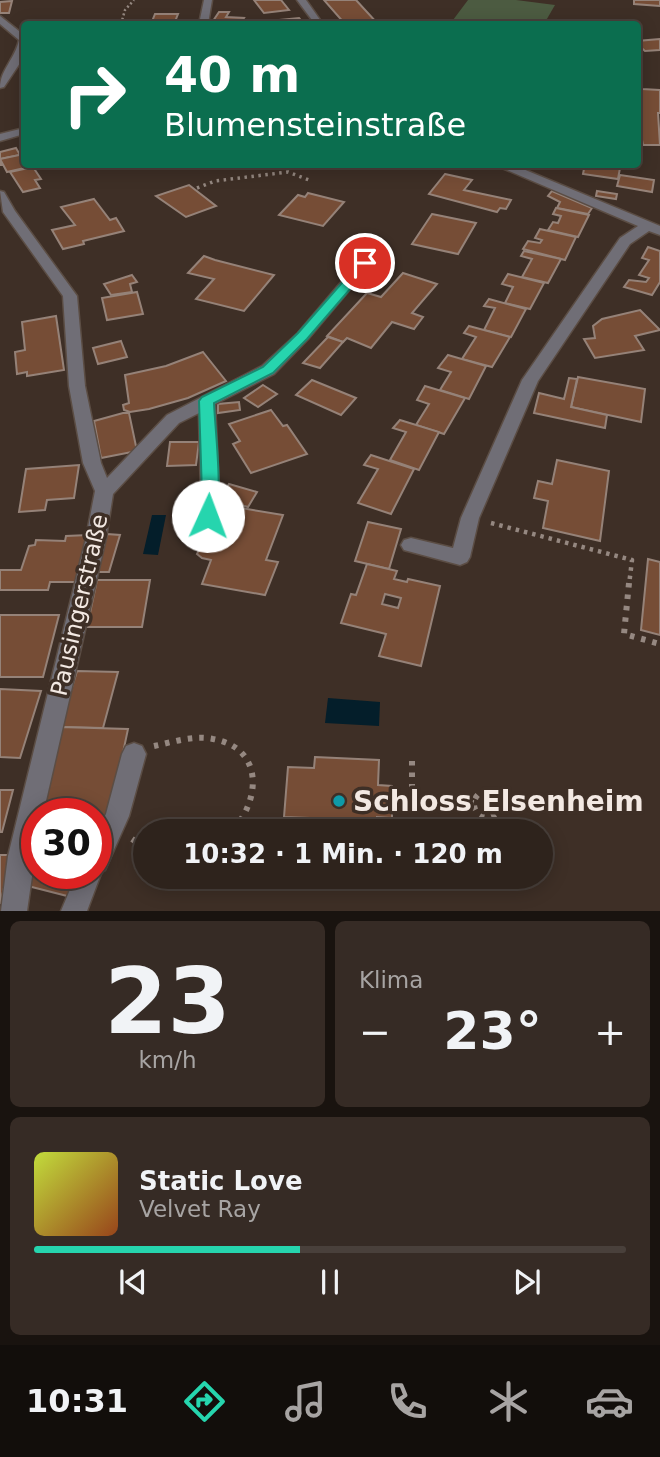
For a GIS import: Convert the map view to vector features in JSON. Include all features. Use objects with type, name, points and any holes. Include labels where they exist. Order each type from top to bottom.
[{"type":"street","points":[[204,21],[208,0]]},
{"type":"street","points":[[301,0],[317,21]]},
{"type":"street","points":[[0,19],[21,36]]},
{"type":"street","points":[[0,85],[21,55]]},
{"type":"street","points":[[0,138],[21,132]]},
{"type":"street","points":[[509,168],[654,229]]},
{"type":"street","name":"Pausingerstraße","points":[[0,195],[9,212],[70,296],[77,386],[92,463],[104,491],[96,538],[21,856],[14,911]]},
{"type":"street","points":[[411,545],[460,557],[470,518],[530,380],[625,241],[654,229]]},
{"type":"street","points":[[104,491],[173,419],[268,370],[303,336],[365,263]]},
{"type":"street","points":[[206,538],[210,494],[207,401]]},
{"type":"street","points":[[112,827],[134,754]]},
{"type":"street","points":[[74,911],[83,889]]},
{"type":"path","points":[[122,21],[125,10],[134,0]]},
{"type":"path","points":[[197,188],[215,181],[288,172],[309,180]]},
{"type":"path","points":[[470,518],[632,560],[624,634],[660,644]]},
{"type":"path","points":[[134,754],[178,740],[215,739],[231,746],[243,755],[252,769],[254,783],[244,819]]},
{"type":"path","points":[[412,761],[412,819]]},
{"type":"path","points":[[486,790],[496,794],[501,804],[498,813],[489,817],[479,813],[474,803],[477,794],[486,790]]},
{"type":"path","points":[[403,800],[474,803]]},
{"type":"path","points":[[501,804],[564,806]]},
{"type":"green space","points":[[468,0],[516,0],[555,5],[546,21],[452,21]]},
{"type":"water","points":[[152,515],[166,515],[158,555],[143,554]]},
{"type":"water","points":[[328,698],[380,702],[379,726],[325,723]]},
{"type":"building","points":[[254,0],[281,0],[289,10],[264,13]]},
{"type":"building","points":[[324,0],[356,0],[375,21],[342,21]]},
{"type":"building","points":[[634,0],[660,0],[660,6],[634,4]]},
{"type":"building","points":[[12,1],[9,13],[0,13],[0,2]]},
{"type":"building","points":[[219,12],[229,12],[226,17],[244,18],[242,21],[213,21]]},
{"type":"building","points":[[155,14],[178,14],[175,21],[152,21]]},
{"type":"building","points":[[299,18],[302,21],[268,21]]},
{"type":"building","points":[[660,39],[660,50],[645,51],[641,48],[641,41]]},
{"type":"building","points":[[641,88],[660,90],[660,145],[643,145]]},
{"type":"building","points":[[16,148],[20,155],[0,159],[0,152]]},
{"type":"building","points":[[21,155],[21,168],[24,168],[7,172],[0,159]]},
{"type":"building","points":[[34,168],[41,179],[35,180],[40,188],[23,192],[10,172]]},
{"type":"building","points":[[584,168],[620,168],[618,179],[583,174]]},
{"type":"building","points":[[445,174],[472,180],[464,190],[511,200],[506,209],[500,208],[497,212],[429,194]]},
{"type":"building","points":[[620,175],[654,180],[652,192],[617,186]]},
{"type":"building","points":[[189,185],[216,206],[186,217],[156,196]]},
{"type":"building","points":[[552,191],[592,208],[588,214],[557,208],[560,202],[548,196]]},
{"type":"building","points":[[597,191],[617,194],[616,199],[596,196]]},
{"type":"building","points":[[308,193],[344,202],[323,226],[279,215],[298,195],[305,197]]},
{"type":"building","points":[[94,199],[110,220],[116,218],[124,231],[63,249],[52,230],[75,225],[61,207]]},
{"type":"building","points":[[556,208],[589,215],[578,237],[548,230],[553,222],[558,223],[561,216],[553,214]]},
{"type":"building","points":[[432,214],[476,223],[458,254],[412,244]]},
{"type":"building","points":[[540,229],[576,237],[565,260],[523,249],[528,241],[540,243],[542,240],[535,238]]},
{"type":"building","points":[[648,247],[660,251],[660,282],[652,295],[624,287],[629,280],[646,282],[649,278],[639,275],[649,260],[642,258]]},
{"type":"building","points":[[524,251],[561,259],[548,283],[522,277],[532,259],[521,256]]},
{"type":"building","points":[[204,256],[274,275],[244,311],[196,299],[214,279],[188,273]]},
{"type":"building","points":[[403,273],[437,284],[412,313],[423,317],[414,329],[392,322],[371,348],[347,338],[343,342],[327,336],[367,293],[381,297]]},
{"type":"building","points":[[508,274],[544,283],[530,309],[505,303],[513,287],[502,284]]},
{"type":"building","points":[[132,275],[137,282],[130,284],[132,292],[111,295],[104,284]]},
{"type":"building","points":[[137,292],[143,314],[107,320],[102,298]]},
{"type":"building","points":[[489,299],[526,309],[511,337],[484,330],[495,308],[484,306]]},
{"type":"building","points":[[640,310],[660,330],[635,336],[644,350],[595,358],[584,339],[595,338],[593,326],[602,319]]},
{"type":"building","points":[[56,316],[64,370],[27,376],[27,372],[17,374],[15,352],[25,350],[22,322]]},
{"type":"building","points":[[469,326],[510,337],[492,367],[462,359],[476,337],[464,333]]},
{"type":"building","points":[[328,337],[343,342],[320,368],[303,363]]},
{"type":"building","points":[[121,341],[127,357],[98,364],[93,348]]},
{"type":"building","points":[[203,352],[226,381],[188,398],[149,409],[130,412],[124,410],[123,405],[129,403],[125,375],[166,366]]},
{"type":"building","points":[[448,355],[486,366],[469,399],[440,390],[451,372],[438,368]]},
{"type":"building","points":[[578,377],[645,389],[641,422],[571,407]]},
{"type":"building","points":[[569,378],[577,379],[571,407],[607,415],[605,428],[534,413],[539,393],[564,399]]},
{"type":"building","points":[[312,380],[356,398],[341,415],[296,395]]},
{"type":"building","points":[[263,385],[277,394],[258,407],[244,398]]},
{"type":"building","points":[[425,386],[465,398],[444,434],[416,425],[429,404],[417,400]]},
{"type":"building","points":[[239,402],[240,410],[218,413],[218,404]]},
{"type":"building","points":[[271,410],[283,426],[287,425],[307,454],[251,473],[233,444],[240,441],[229,424]]},
{"type":"building","points":[[129,413],[137,451],[101,458],[94,421]]},
{"type":"building","points":[[400,420],[439,432],[419,470],[390,460],[406,432],[393,428]]},
{"type":"building","points":[[170,442],[199,442],[196,465],[167,466]]},
{"type":"building","points":[[371,455],[414,469],[391,514],[358,503],[378,469],[364,465]]},
{"type":"building","points":[[557,460],[609,471],[600,541],[543,528],[548,501],[534,498],[538,481],[552,484]]},
{"type":"building","points":[[79,465],[74,498],[47,500],[45,510],[19,512],[26,469]]},
{"type":"building","points":[[229,484],[257,492],[248,507],[220,499]]},
{"type":"building","points":[[235,507],[283,515],[266,560],[278,562],[265,595],[202,584],[211,560],[197,554],[207,542],[219,544]]},
{"type":"building","points":[[368,522],[401,529],[389,569],[355,561]]},
{"type":"building","points":[[107,534],[120,535],[109,572],[97,572]]},
{"type":"building","points":[[88,535],[79,582],[50,582],[48,590],[0,590],[0,570],[21,570],[29,546],[35,545],[36,540],[65,541],[66,536]]},
{"type":"building","points":[[648,559],[660,562],[660,635],[641,630]]},
{"type":"building","points":[[367,564],[397,571],[394,579],[407,582],[408,579],[440,586],[421,666],[379,656],[386,634],[341,623],[351,594],[356,595]],"holes":[[[385,594],[401,598],[398,608],[382,604]]]},
{"type":"building","points":[[97,580],[150,580],[142,627],[87,627]]},
{"type":"building","points":[[0,615],[59,615],[43,677],[0,677]]},
{"type":"building","points":[[77,671],[118,672],[103,728],[60,727]]},
{"type":"building","points":[[0,689],[41,691],[20,758],[0,757]]},
{"type":"building","points":[[60,727],[128,729],[112,805],[112,798],[40,798]]},
{"type":"building","name":"Schloss Elsenheim","points":[[315,757],[379,760],[378,785],[392,786],[392,818],[284,817],[288,767],[314,768]]},
{"type":"building","points":[[0,790],[13,790],[2,832],[0,832]]},
{"type":"building","points":[[0,855],[12,855],[0,904]]},
{"type":"building","points":[[40,889],[78,889],[75,898]]},
{"type":"place","name":"Schloss Elsenheim","points":[[339,801]]},
{"type":"route","points":[[208,516],[210,494],[207,401],[268,370],[303,336],[365,263]]}]
